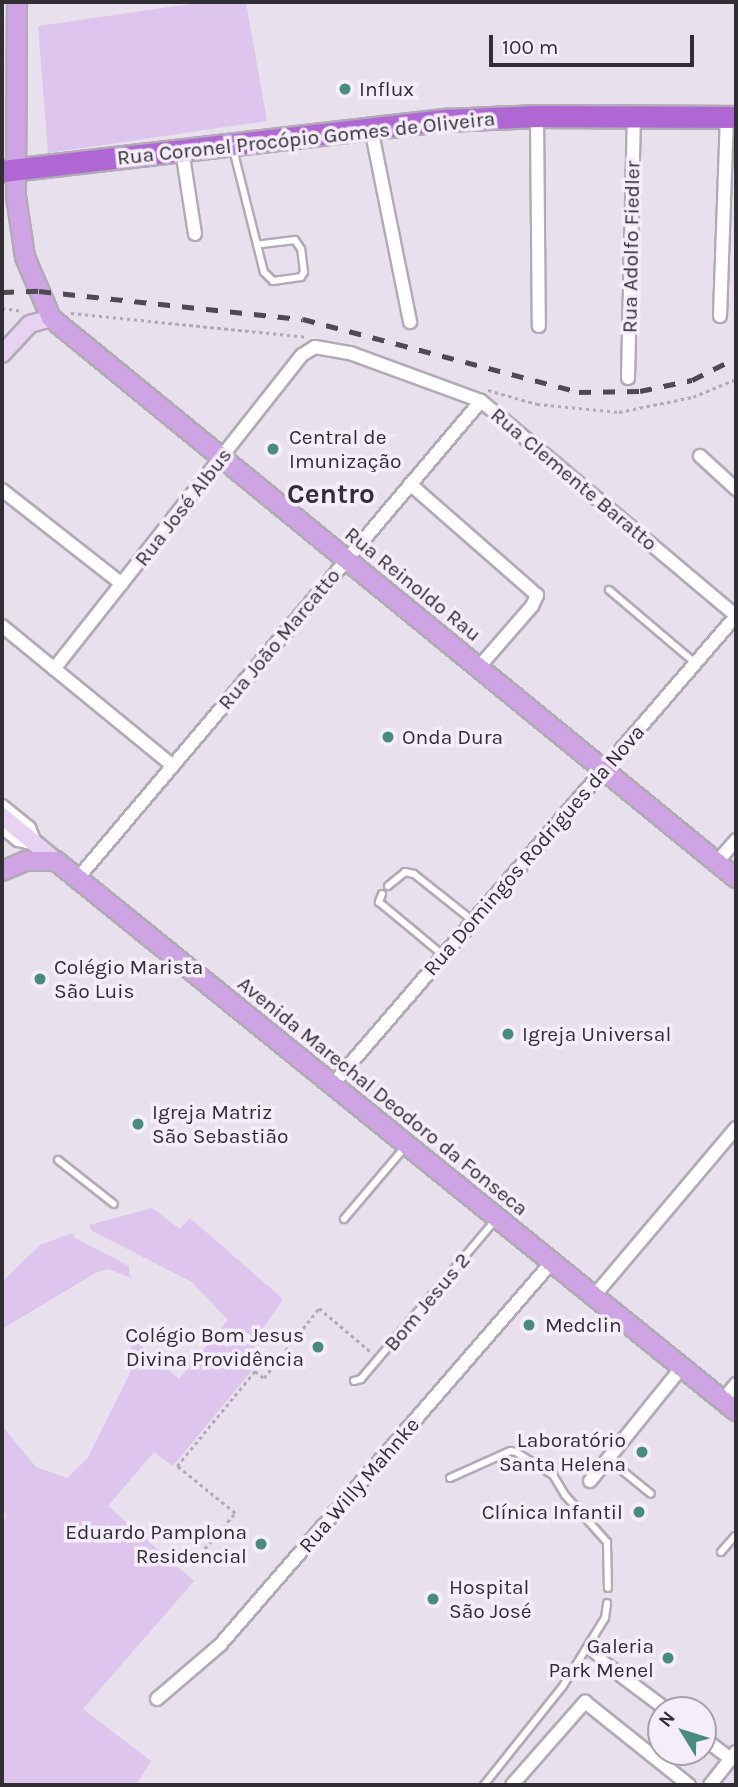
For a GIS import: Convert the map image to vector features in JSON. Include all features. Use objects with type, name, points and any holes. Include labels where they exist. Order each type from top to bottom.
[{"type":"highway","name":"Rua Coronel Procópio Gomes de Oliveira","points":[[8,170],[446,120],[537,116],[732,117]]},
{"type":"main road","name":"Rua Reinoldo Rau","points":[[17,2],[8,170],[25,257],[51,318],[736,878]]},
{"type":"main road","points":[[2,871],[25,861],[56,861]]},
{"type":"main road","name":"Avenida Marechal Deodoro da Fonseca","points":[[56,861],[729,1406]]},
{"type":"street","points":[[537,116],[539,326]]},
{"type":"street","name":"Rua Adolfo Fiedler","points":[[628,378],[634,116]]},
{"type":"street","points":[[720,316],[732,117]]},
{"type":"street","points":[[371,128],[410,322]]},
{"type":"street","points":[[182,150],[195,234]]},
{"type":"street","points":[[2,354],[30,324],[51,318]]},
{"type":"street","name":"Rua José Albus","points":[[54,669],[302,355],[315,348]]},
{"type":"street","name":"Rua Clemente Baratto","points":[[315,348],[349,353],[481,401],[736,616]]},
{"type":"street","name":"Rua João Marcatto","points":[[78,878],[481,401]]},
{"type":"street","points":[[700,456],[736,489]]},
{"type":"street","points":[[410,484],[537,595],[532,606],[480,667]]},
{"type":"street","points":[[2,490],[122,584]]},
{"type":"street","name":"Rua Domingos Rodrigues da Nova","points":[[333,1084],[736,616]]},
{"type":"street","points":[[2,626],[172,765]]},
{"type":"street","points":[[2,806],[29,828],[35,844]]},
{"type":"street","name":"Avenida Marechal Deodoro da Fonseca","points":[[2,816],[56,861]]},
{"type":"street","points":[[2,827],[18,840],[35,844]]},
{"type":"street","points":[[718,862],[736,841]]},
{"type":"street","points":[[594,1296],[736,1128]]},
{"type":"street","name":"Rua Willy Mahnke","points":[[157,1699],[220,1645],[552,1262]]},
{"type":"street","points":[[588,1483],[682,1367]]},
{"type":"street","points":[[729,1406],[736,1384]]},
{"type":"street","points":[[603,1662],[648,1696]]},
{"type":"street","points":[[512,1785],[585,1702],[689,1785]]},
{"type":"street","points":[[731,1759],[736,1774]]},
{"type":"street","points":[[710,1785],[731,1759]]},
{"type":"lane","points":[[231,144],[257,245],[267,277],[273,281],[301,277],[304,272],[301,249],[295,240],[257,245]]},
{"type":"lane","points":[[609,590],[695,663]]},
{"type":"lane","points":[[388,886],[405,872],[414,874],[473,921]]},
{"type":"lane","points":[[382,894],[379,902],[444,956]]},
{"type":"lane","points":[[345,1218],[407,1145]]},
{"type":"lane","points":[[58,1160],[114,1204]]},
{"type":"lane","name":"Bom Jesus 2","points":[[354,1381],[361,1380],[498,1218]]},
{"type":"lane","points":[[450,1478],[510,1451],[553,1475],[607,1542],[608,1588]]},
{"type":"lane","points":[[608,1459],[651,1494]]},
{"type":"lane","points":[[721,1552],[735,1536]]},
{"type":"lane","points":[[485,1785],[563,1686],[605,1618],[607,1603]]},
{"type":"lane","points":[[586,1649],[603,1662]]},
{"type":"path","points":[[206,1560],[200,1554],[235,1513],[177,1466],[256,1371],[264,1378],[319,1308],[379,1358]]},
{"type":"shaded area","points":[[204,2],[246,2],[267,121],[48,153],[38,26]]},
{"type":"shaded area","points":[[152,1208],[180,1229],[190,1218],[283,1299],[257,1337],[253,1352],[254,1368],[173,1466],[154,1452],[108,1506],[194,1581],[83,1709],[151,1761],[136,1785],[2,1785],[2,1523],[6,1517],[2,1500],[2,1426],[36,1467],[67,1478],[87,1459],[131,1371],[131,1337],[179,1379],[228,1320],[192,1282],[92,1231],[89,1225]]},
{"type":"shaded area","points":[[72,1233],[75,1238],[129,1266],[133,1279],[109,1269],[97,1272],[2,1329],[2,1282],[40,1245]]},
{"type":"railway","points":[[2,292],[39,291],[303,319],[579,392],[640,391],[692,380],[736,358]]},
{"type":"place","name":"Influx","points":[[345,89]]},
{"type":"place","name":"Central de Imunização","points":[[273,449]]},
{"type":"place","name":"Onda Dura","points":[[388,737]]},
{"type":"place","name":"Colégio Marista São Luis","points":[[40,979]]},
{"type":"place","name":"Igreja Universal","points":[[508,1034]]},
{"type":"place","name":"Igreja Matriz São Sebastião","points":[[138,1124]]},
{"type":"place","name":"Medclin","points":[[529,1325]]},
{"type":"place","name":"Colégio Bom Jesus Divina Providência","points":[[318,1347]]},
{"type":"place","name":"Laboratório Santa Helena","points":[[642,1452]]},
{"type":"place","name":"Clínica Infantil","points":[[639,1512]]},
{"type":"place","name":"Eduardo Pamplona Residencial","points":[[261,1544]]},
{"type":"place","name":"Hospital São José","points":[[433,1599]]},
{"type":"place","name":"Galeria Park Menel","points":[[668,1658]]},
{"type":"district","name":"Centro","points":[[331,494]]}]
